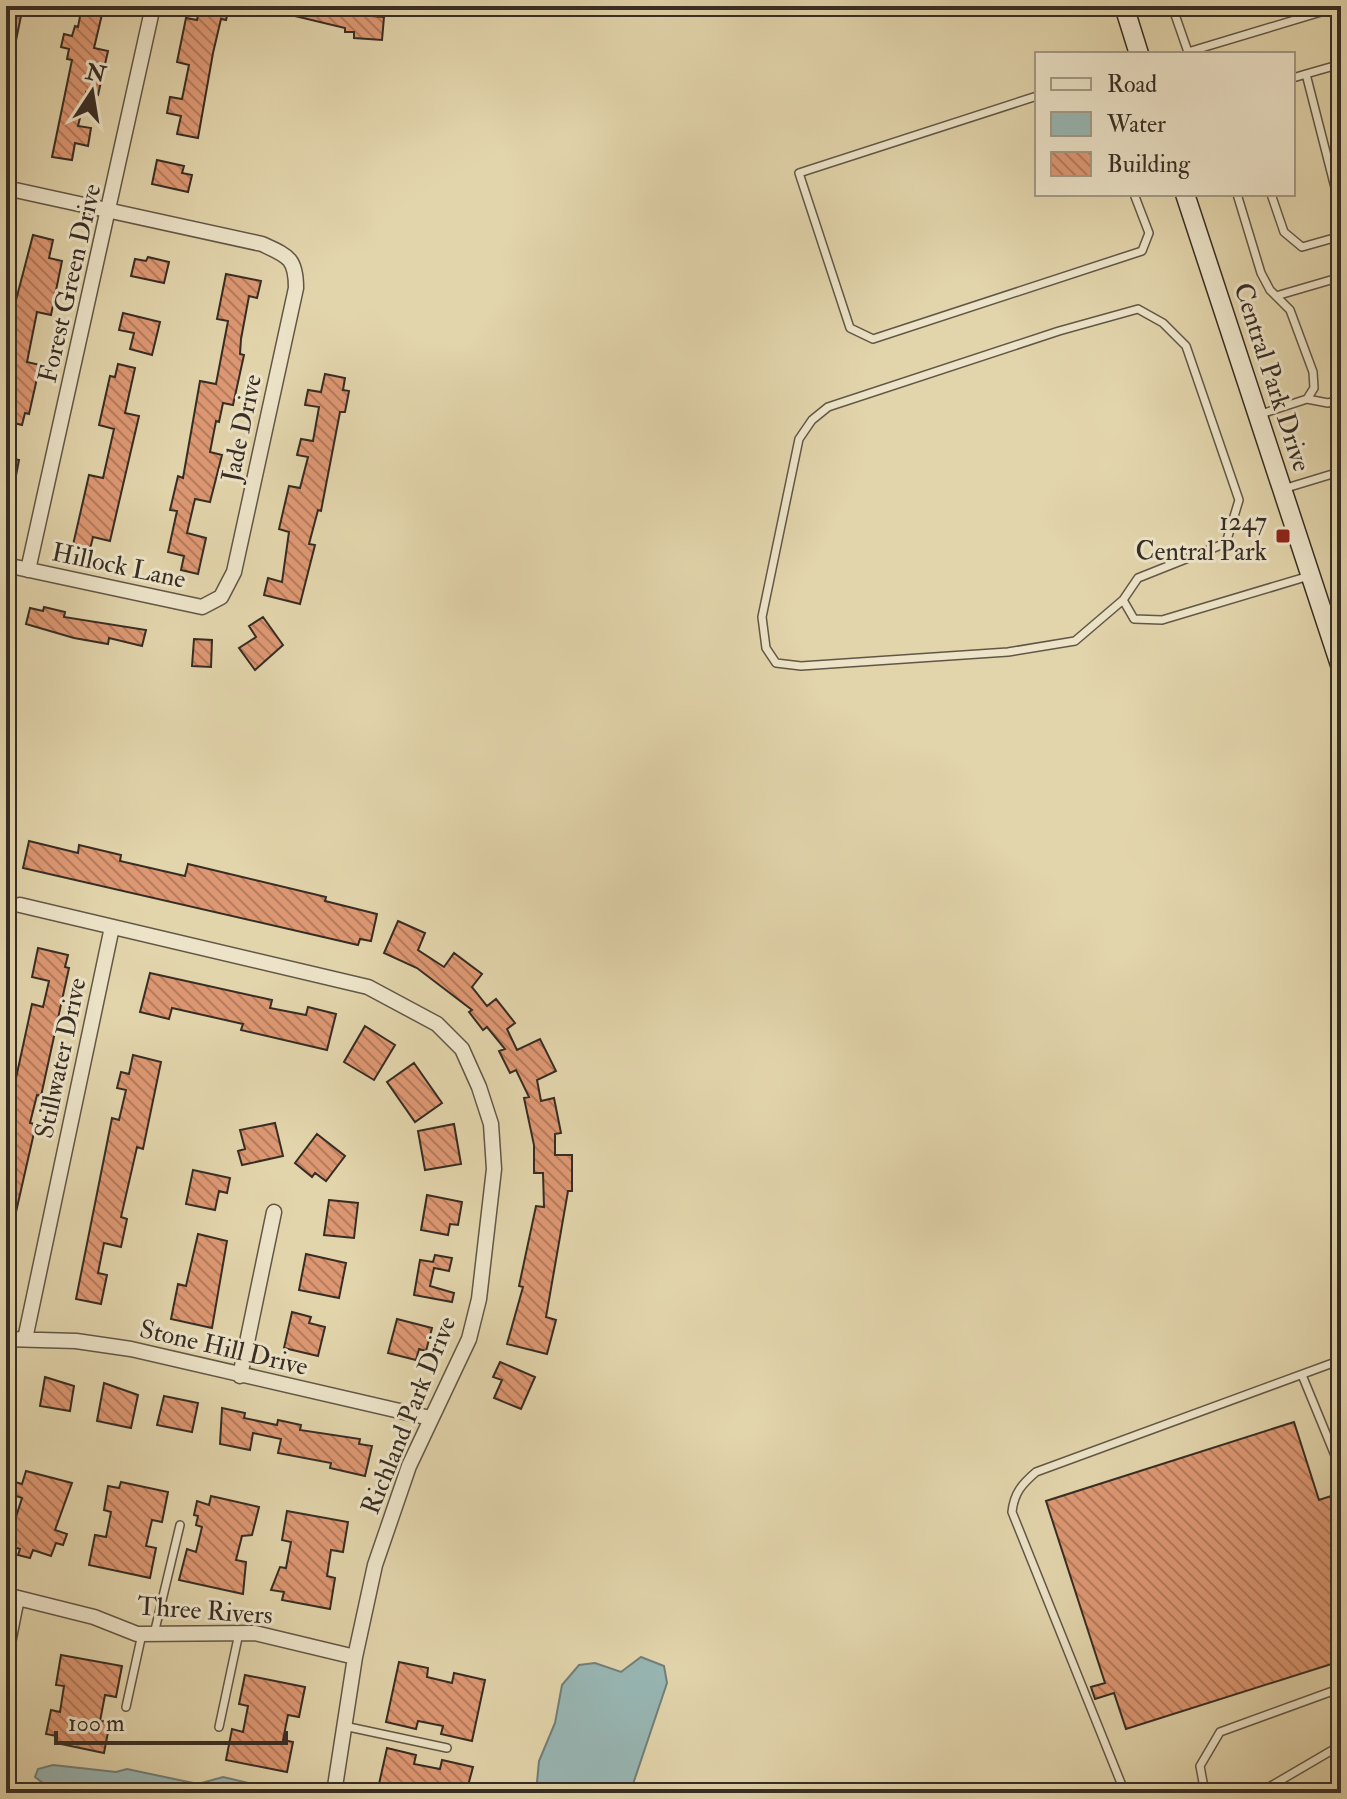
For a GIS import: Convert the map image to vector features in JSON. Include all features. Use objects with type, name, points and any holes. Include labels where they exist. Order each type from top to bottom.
[{"type":"street","name":"Forest Green Drive","points":[[28,570],[153,6]]},
{"type":"street","points":[[1124,6],[1138,52]]},
{"type":"street","points":[[6,188],[110,209]]},
{"type":"street","name":"Central Park Drive","points":[[1186,196],[1341,668]]},
{"type":"street","name":"Jade Drive","points":[[110,209],[262,244],[286,255],[296,268],[296,288],[234,572],[221,597]]},
{"type":"street","name":"Hillock Lane","points":[[6,565],[202,607],[221,597]]},
{"type":"street","name":"Richland Park Drive","points":[[20,905],[368,987],[437,1024],[462,1049],[491,1124],[494,1169],[479,1299],[469,1339],[409,1466],[375,1565],[355,1657],[334,1793]]},
{"type":"street","name":"Stillwater Drive","points":[[25,1339],[112,927]]},
{"type":"street","points":[[240,1376],[274,1212]]},
{"type":"street","name":"Stone Hill Drive","points":[[6,1339],[76,1341],[131,1349],[430,1418]]},
{"type":"street","points":[[6,1653],[12,1596]]},
{"type":"street","name":"Three Rivers","points":[[12,1596],[148,1634],[239,1633],[355,1657]]},
{"type":"lane","points":[[1172,6],[1188,52],[1341,6]]},
{"type":"lane","points":[[1295,77],[1341,64]]},
{"type":"lane","points":[[1306,74],[1341,211]]},
{"type":"lane","points":[[1035,97],[799,173],[850,328],[873,339],[1142,251],[1149,233],[1135,196]]},
{"type":"lane","points":[[1238,196],[1261,273],[1299,326],[1313,372],[1314,388],[1307,399]]},
{"type":"lane","points":[[1272,196],[1284,232],[1302,247],[1341,236]]},
{"type":"lane","points":[[1276,296],[1341,277]]},
{"type":"lane","points":[[1138,309],[1163,323],[1186,346],[1239,500],[1226,543],[1138,578],[1123,600],[1075,641],[1008,652],[801,666],[776,663],[766,648],[762,617],[799,439],[812,420],[828,407],[1059,331],[1138,309]]},
{"type":"lane","points":[[1258,415],[1307,399],[1328,403],[1341,399]]},
{"type":"lane","points":[[1282,490],[1340,474]]},
{"type":"lane","points":[[1123,600],[1134,619],[1162,620],[1311,576]]},
{"type":"lane","points":[[1125,1793],[1012,1512],[1014,1497],[1022,1484],[1036,1472],[1341,1360]]},
{"type":"lane","points":[[1302,1375],[1341,1470]]},
{"type":"lane","points":[[126,1707],[180,1525]]},
{"type":"lane","points":[[219,1727],[239,1633]]},
{"type":"lane","points":[[1205,1793],[1200,1766],[1220,1732],[1341,1688]]},
{"type":"lane","points":[[344,1726],[447,1748]]},
{"type":"lane","points":[[1259,1793],[1341,1745]]},
{"type":"water","points":[[641,1657],[664,1666],[667,1683],[630,1793],[536,1793],[539,1761],[555,1723],[562,1685],[579,1665],[595,1663],[621,1672]]},
{"type":"water","points":[[53,1765],[116,1772],[127,1769],[198,1784],[223,1777],[292,1793],[78,1793],[47,1786],[35,1777],[38,1769]]},
{"type":"building","points":[[82,6],[104,6],[94,48],[108,51],[98,95],[86,92],[78,126],[91,128],[88,146],[75,143],[72,160],[52,157],[72,60],[67,59],[69,49],[61,47],[64,34],[72,36],[75,26],[78,27]]},
{"type":"building","points":[[200,6],[229,8],[226,20],[221,19],[198,138],[177,134],[181,116],[167,113],[170,97],[182,99],[189,65],[177,62],[186,18],[197,20]]},
{"type":"building","points":[[275,6],[335,6],[334,13],[384,17],[382,40],[354,38],[354,32],[345,32],[345,28],[274,11]]},
{"type":"building","points":[[6,8],[22,11],[12,60],[6,60]]},
{"type":"building","points":[[157,160],[184,166],[182,173],[192,175],[188,192],[152,184]]},
{"type":"building","points":[[33,235],[53,240],[49,258],[62,261],[51,315],[37,312],[27,362],[40,365],[29,414],[25,413],[22,425],[6,421],[16,376],[6,374],[6,359],[14,324],[10,323]]},
{"type":"building","points":[[148,257],[169,262],[164,283],[131,276],[135,259],[146,261]]},
{"type":"building","points":[[226,274],[261,281],[257,298],[249,296],[241,339],[240,354],[244,355],[233,405],[223,403],[219,422],[216,421],[210,452],[222,455],[210,502],[195,499],[187,533],[206,538],[198,574],[181,570],[184,556],[168,552],[177,511],[170,510],[178,476],[183,478],[200,381],[216,384],[228,321],[217,319]]},
{"type":"building","points":[[123,313],[160,322],[152,355],[130,349],[134,333],[119,330]]},
{"type":"building","points":[[118,364],[135,368],[125,413],[139,416],[110,541],[93,537],[90,549],[73,545],[89,475],[103,478],[114,429],[99,425],[110,376],[115,377]]},
{"type":"building","points":[[325,374],[345,378],[343,390],[349,391],[345,412],[340,412],[321,511],[318,510],[309,544],[315,545],[300,604],[264,595],[268,578],[282,582],[289,532],[279,529],[289,486],[300,488],[308,457],[297,455],[301,439],[313,441],[319,407],[305,405],[308,390],[321,392]]},
{"type":"building","points":[[6,457],[19,460],[12,496],[6,495]]},
{"type":"building","points":[[44,607],[65,612],[64,617],[146,630],[142,646],[109,638],[108,644],[74,638],[26,624],[30,608],[43,611]]},
{"type":"building","points":[[263,617],[283,645],[255,670],[239,648],[256,637],[249,626]]},
{"type":"building","points":[[194,639],[212,640],[211,667],[192,666]]},
{"type":"building","points":[[29,841],[78,853],[79,845],[121,855],[120,861],[185,876],[188,864],[326,897],[325,901],[377,914],[371,941],[360,939],[358,945],[23,868]]},
{"type":"building","points":[[398,921],[425,933],[418,950],[444,967],[454,953],[482,974],[472,987],[487,1006],[496,999],[515,1023],[507,1029],[517,1050],[540,1039],[556,1071],[537,1080],[541,1101],[554,1098],[561,1133],[555,1134],[555,1155],[572,1155],[572,1191],[568,1191],[546,1317],[556,1320],[547,1354],[507,1344],[523,1287],[519,1286],[536,1206],[544,1207],[543,1173],[534,1173],[534,1145],[524,1098],[529,1097],[516,1070],[510,1073],[499,1051],[505,1049],[487,1027],[483,1030],[469,1012],[472,1010],[417,968],[384,953]]},
{"type":"building","points":[[38,948],[68,955],[65,967],[69,968],[41,1096],[37,1095],[30,1123],[36,1124],[11,1234],[6,1234],[6,1105],[10,1106],[32,1004],[43,1007],[49,981],[32,977]]},
{"type":"building","points":[[150,973],[272,1000],[270,1008],[306,1015],[308,1007],[336,1014],[327,1050],[241,1030],[243,1024],[172,1008],[169,1019],[140,1012]]},
{"type":"building","points":[[365,1026],[395,1045],[374,1080],[344,1062]]},
{"type":"building","points":[[133,1055],[161,1062],[143,1149],[137,1147],[121,1217],[127,1219],[121,1247],[104,1243],[98,1273],[107,1275],[101,1304],[76,1299],[112,1118],[119,1120],[126,1090],[117,1088],[121,1072],[129,1074]]},
{"type":"building","points":[[414,1063],[442,1103],[415,1122],[387,1082]]},
{"type":"building","points":[[275,1123],[283,1156],[242,1165],[238,1151],[245,1149],[240,1130]]},
{"type":"building","points":[[454,1124],[461,1164],[425,1170],[418,1131]]},
{"type":"building","points":[[317,1134],[345,1156],[326,1181],[315,1173],[312,1177],[295,1163]]},
{"type":"building","points":[[193,1170],[230,1178],[227,1193],[219,1191],[215,1210],[186,1204]]},
{"type":"building","points":[[427,1195],[462,1202],[458,1225],[450,1224],[448,1235],[421,1230]]},
{"type":"building","points":[[329,1200],[358,1203],[354,1238],[324,1235]]},
{"type":"building","points":[[198,1234],[227,1241],[212,1328],[171,1319],[178,1284],[186,1286]]},
{"type":"building","points":[[306,1254],[346,1263],[339,1298],[299,1290]]},
{"type":"building","points":[[435,1255],[452,1258],[449,1271],[434,1268],[430,1286],[454,1293],[452,1302],[414,1295],[420,1260],[433,1262]]},
{"type":"building","points":[[292,1312],[311,1317],[309,1323],[325,1327],[318,1356],[284,1348]]},
{"type":"building","points":[[397,1319],[432,1328],[426,1351],[419,1349],[416,1360],[388,1353]]},
{"type":"building","points":[[500,1362],[535,1377],[521,1409],[494,1398],[502,1380],[493,1377]]},
{"type":"building","points":[[45,1377],[74,1386],[70,1411],[40,1406]]},
{"type":"building","points":[[104,1383],[138,1395],[131,1428],[97,1421]]},
{"type":"building","points":[[164,1396],[198,1403],[192,1432],[157,1425]]},
{"type":"building","points":[[222,1408],[245,1413],[244,1418],[277,1425],[278,1420],[301,1425],[300,1430],[360,1439],[359,1444],[372,1446],[365,1476],[330,1468],[331,1463],[278,1453],[281,1439],[253,1433],[250,1450],[220,1444]]},
{"type":"building","points":[[1294,1422],[1319,1500],[1331,1496],[1341,1528],[1341,1661],[1126,1729],[1114,1693],[1095,1699],[1091,1687],[1105,1683],[1046,1501]]},
{"type":"building","points":[[26,1471],[72,1483],[55,1530],[67,1534],[63,1545],[56,1543],[51,1556],[33,1550],[30,1558],[18,1555],[20,1549],[7,1545],[22,1498],[11,1494],[15,1482],[22,1484]]},
{"type":"building","points":[[121,1482],[168,1492],[162,1522],[152,1520],[146,1546],[156,1548],[150,1578],[89,1565],[95,1535],[106,1537],[111,1512],[104,1510],[108,1486],[119,1488]]},
{"type":"building","points":[[211,1496],[259,1507],[252,1535],[242,1536],[236,1560],[246,1562],[243,1594],[179,1580],[187,1549],[196,1552],[202,1527],[196,1525],[198,1516],[194,1515],[197,1501],[209,1505]]},
{"type":"building","points":[[287,1511],[348,1522],[343,1552],[331,1550],[327,1576],[335,1578],[330,1609],[282,1600],[284,1592],[271,1590],[280,1567],[286,1568],[291,1542],[282,1540]]},
{"type":"building","points":[[61,1655],[122,1666],[116,1697],[105,1695],[100,1721],[110,1722],[104,1753],[56,1743],[57,1736],[46,1734],[51,1710],[60,1712],[64,1686],[56,1685]]},
{"type":"building","points":[[399,1662],[428,1668],[427,1677],[452,1683],[454,1673],[485,1680],[472,1741],[441,1734],[443,1726],[418,1721],[416,1729],[386,1722]]},
{"type":"building","points":[[245,1675],[305,1687],[299,1717],[288,1715],[283,1740],[293,1742],[287,1772],[226,1760],[232,1729],[243,1732],[248,1706],[239,1704]]},
{"type":"building","points":[[387,1748],[416,1755],[414,1764],[440,1769],[442,1760],[473,1767],[466,1793],[377,1793]]},
{"type":"place","name":"1247 Central Park","points":[[1283,536]]}]
